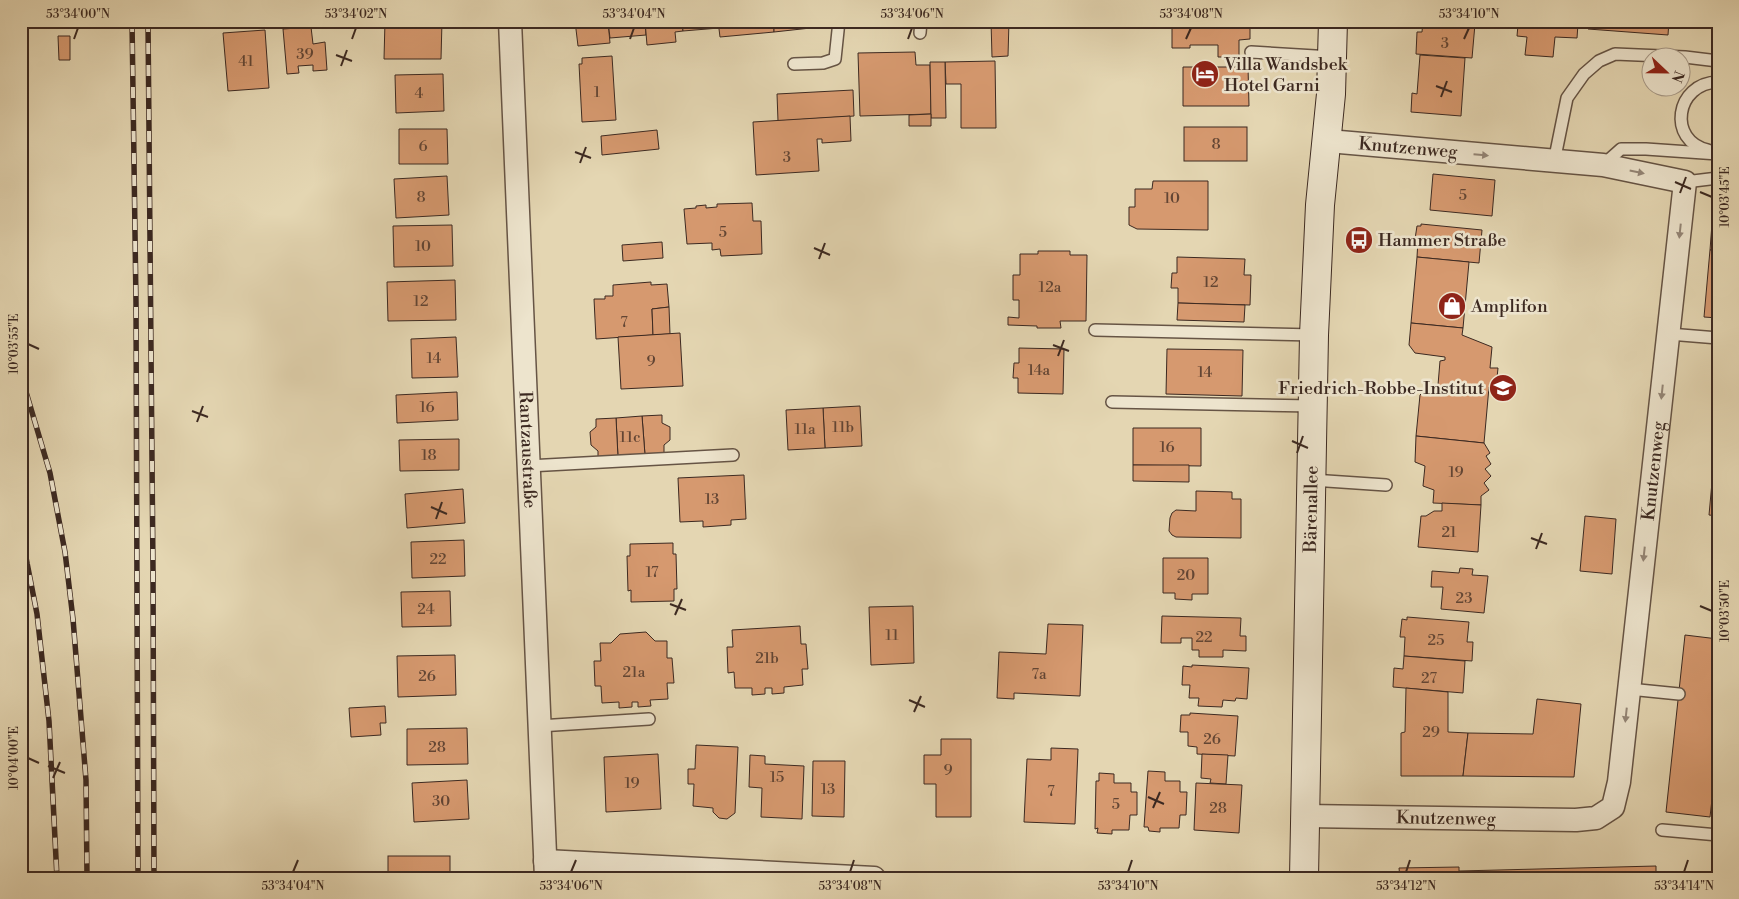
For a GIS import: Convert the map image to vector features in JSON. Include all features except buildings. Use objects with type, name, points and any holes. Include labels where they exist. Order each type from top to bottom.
[{"type":"street","name":"Rantzaustraße","points":[[510,21],[546,869]]},
{"type":"street","name":"Bärenallee","points":[[1304,878],[1314,335],[1320,205],[1328,141],[1333,21]]},
{"type":"street","name":"Knutzenweg","points":[[1306,816],[1576,820],[1596,818],[1613,807],[1619,782],[1685,182],[1603,166],[1328,141]]},
{"type":"street","points":[[546,869],[874,878]]},
{"type":"lane","points":[[794,64],[823,63],[835,59],[839,21]]},
{"type":"lane","points":[[1251,52],[1332,57]]},
{"type":"lane","points":[[1554,162],[1567,98],[1584,74],[1599,61],[1615,54],[1684,57],[1718,61]]},
{"type":"lane","points":[[1718,82],[1707,83],[1698,87],[1684,102],[1681,111],[1681,123],[1689,139],[1703,149],[1718,152]]},
{"type":"lane","points":[[1603,166],[1621,148],[1718,152]]},
{"type":"lane","points":[[1685,182],[1718,178]]},
{"type":"lane","points":[[1094,330],[1314,335]]},
{"type":"lane","points":[[1668,334],[1718,338]]},
{"type":"lane","points":[[1112,402],[1313,406]]},
{"type":"lane","points":[[528,466],[733,455]]},
{"type":"lane","points":[[1312,480],[1386,485]]},
{"type":"lane","points":[[1629,689],[1679,694]]},
{"type":"lane","points":[[539,726],[649,719]]},
{"type":"lane","points":[[1662,830],[1718,834]]},
{"type":"railway","points":[[132,21],[136,303],[138,878]]},
{"type":"railway","points":[[148,21],[154,878]]},
{"type":"railway","points":[[21,375],[50,473],[65,552],[73,619],[86,780],[87,878]]},
{"type":"railway","points":[[21,532],[37,614],[49,721],[57,878]]},
{"type":"place","name":"Villa Wandsbek Hotel Garni","points":[[1205,74]]},
{"type":"place","name":"Hammer Straße","points":[[1359,240]]},
{"type":"place","name":"Amplifon","points":[[1452,306]]},
{"type":"place","name":"Friedrich-Robbe-Institut","points":[[1503,388]]}]
